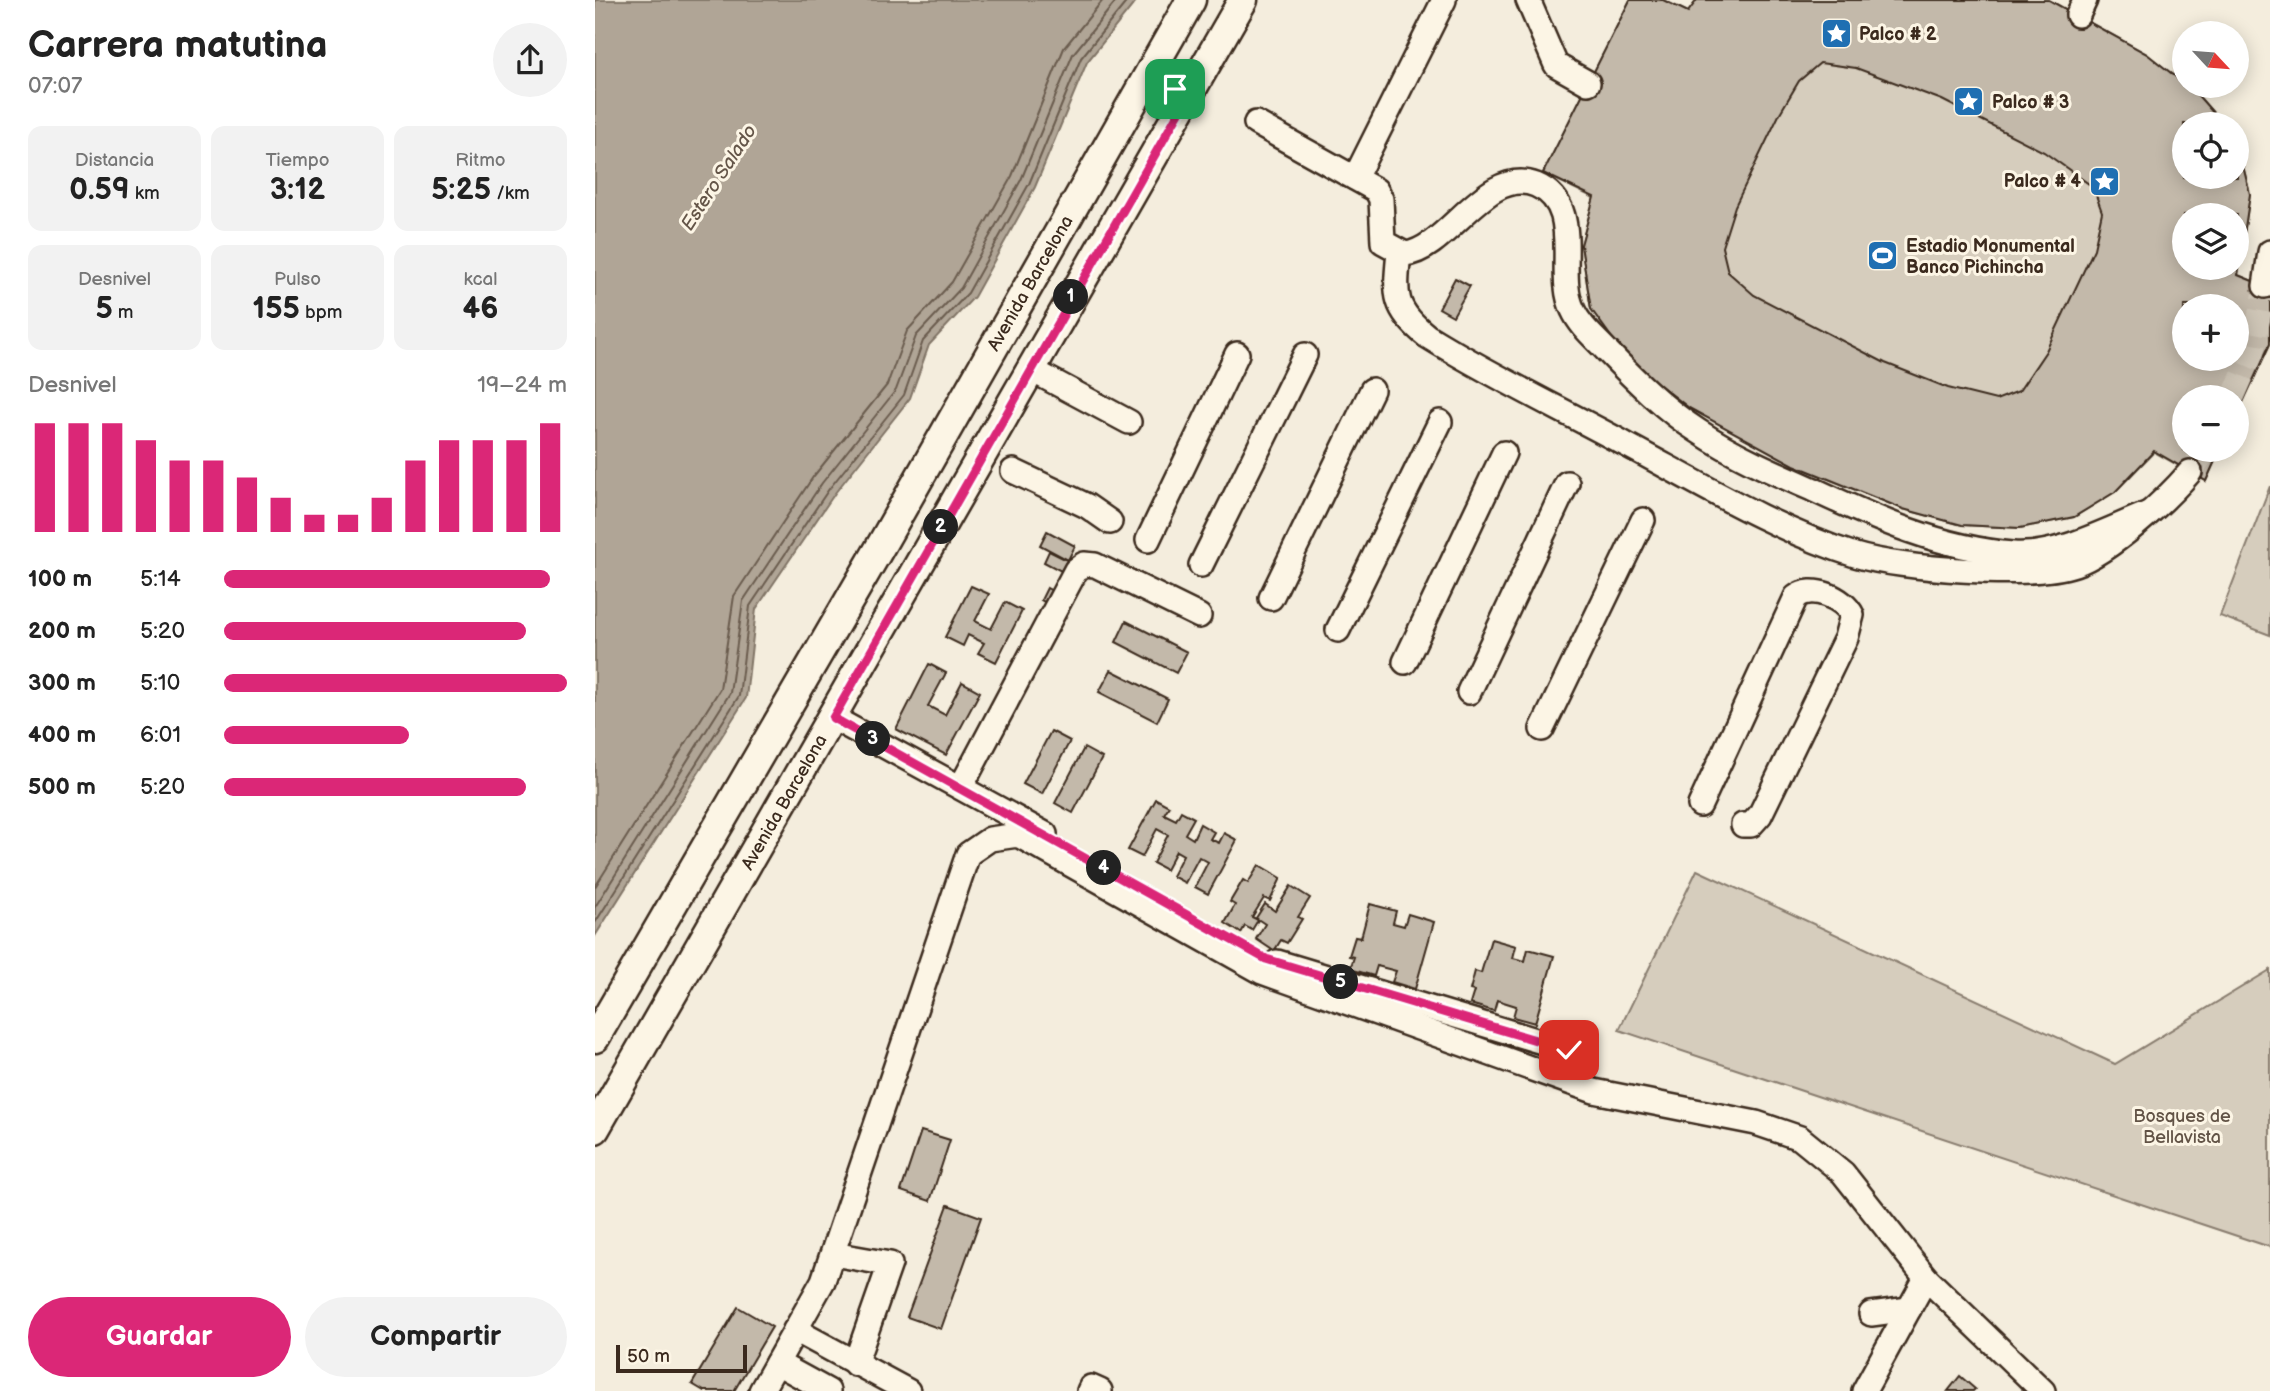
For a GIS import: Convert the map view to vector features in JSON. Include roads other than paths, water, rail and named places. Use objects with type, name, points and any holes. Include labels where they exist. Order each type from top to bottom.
[{"type":"main road","name":"Avenida Barcelona","points":[[595,1038],[880,549],[1191,0]]},
{"type":"main road","name":"Avenida Barcelona","points":[[595,1129],[1243,0]]},
{"type":"main road","points":[[1157,60],[1157,69],[1166,85],[1175,89],[1194,86]]},
{"type":"main road","points":[[1136,97],[1153,91],[1161,93],[1169,99],[1174,117]]},
{"type":"main road","points":[[905,503],[904,512],[911,527],[931,533],[941,528]]},
{"type":"main road","points":[[880,549],[890,546],[907,552],[915,566],[915,575]]},
{"type":"street","points":[[1355,178],[1444,0]]},
{"type":"street","points":[[1528,0],[1556,65],[1588,83]]},
{"type":"street","points":[[1257,124],[1379,194],[1381,237],[1386,246],[1399,252],[1411,253],[1424,246],[1497,190],[1516,184],[1538,186],[1550,193],[1562,212],[1569,300],[1581,323],[1618,363],[1685,422],[1753,463],[1895,527],[1935,540],[2014,554],[2036,553],[2084,539],[2149,513]]},
{"type":"street","points":[[1399,252],[1396,285],[1400,309],[1427,336],[1683,475],[1817,541],[1856,555],[1883,562],[1953,568],[2031,572],[2056,569],[2078,563],[2105,547],[2149,513],[2190,472]]},
{"type":"street","points":[[2265,286],[2270,252]]},
{"type":"street","points":[[1148,540],[1237,354]]},
{"type":"street","points":[[1201,565],[1305,355]]},
{"type":"street","points":[[1030,369],[1129,422]]},
{"type":"street","points":[[1271,598],[1372,390]]},
{"type":"street","points":[[1338,630],[1440,422]]},
{"type":"street","points":[[1405,662],[1504,453]]},
{"type":"street","points":[[1013,471],[1087,506],[1109,522]]},
{"type":"street","points":[[1469,692],[1567,483]]},
{"type":"street","points":[[1542,729],[1643,520]]},
{"type":"street","points":[[961,787],[1076,570],[1084,565],[1095,565],[1199,615]]},
{"type":"street","points":[[1700,805],[1796,597],[1812,591],[1842,602],[1852,615],[1846,638],[1760,815],[1751,825],[1743,825]]},
{"type":"street","points":[[833,718],[1266,959],[1569,1050]]},
{"type":"street","points":[[761,1391],[823,1281],[968,854],[990,839],[1018,835],[1262,972],[1594,1091],[1756,1122],[1800,1138],[1843,1173],[1926,1278],[2043,1391]]},
{"type":"street","points":[[833,1254],[890,1264],[855,1364]]},
{"type":"street","points":[[1864,1391],[1926,1278]]},
{"type":"street","points":[[1871,1314],[1909,1309]]},
{"type":"street","points":[[796,1330],[908,1391]]},
{"type":"street","points":[[777,1363],[828,1391]]},
{"type":"street","points":[[1089,1391],[1091,1387],[1100,1391]]},
{"type":"water","name":"Estero Salado","points":[[595,0],[1137,0],[1087,62],[1035,187],[974,297],[929,345],[910,398],[835,493],[756,609],[746,698],[595,936]]},
{"type":"tunnel","points":[[2238,385],[2252,354],[2265,286]]},
{"type":"tunnel","points":[[2190,472],[2197,462]]},
{"type":"place","name":"Palco # 2","points":[[1836,34]]},
{"type":"place","name":"Palco # 3","points":[[1969,102]]},
{"type":"place","name":"Palco # 4","points":[[2104,181]]},
{"type":"place","name":"Estadio Monumental Banco Pichincha","points":[[1883,256]]},
{"type":"park label","name":"Bosques de Bellavista","points":[[2182,1126]]}]
